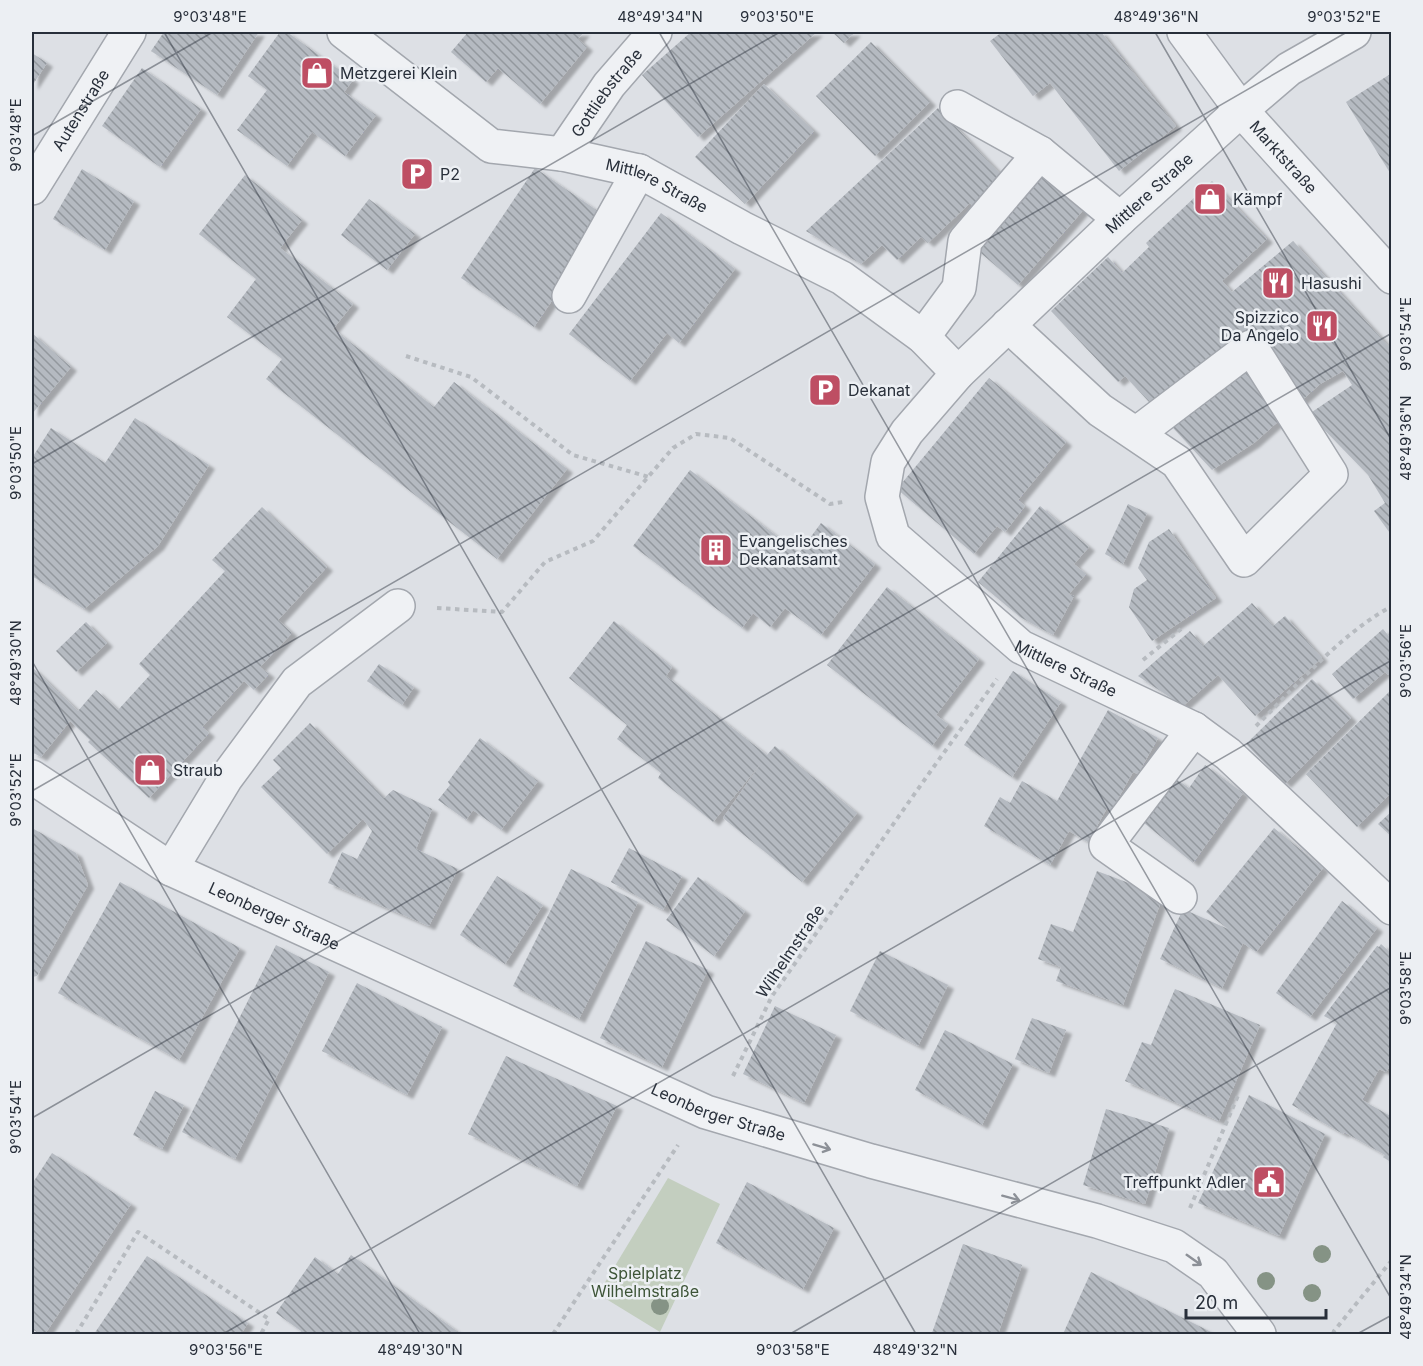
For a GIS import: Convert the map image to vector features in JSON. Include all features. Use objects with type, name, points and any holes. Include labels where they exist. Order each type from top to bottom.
[{"type":"street","name":"Autenstraße","points":[[32,188],[129,32]]},
{"type":"street","name":"Mittlere Straße","points":[[344,32],[491,146],[562,154],[639,171],[742,228],[842,278],[923,337],[958,373]]},
{"type":"street","name":"Gottliebstraße","points":[[562,154],[609,85],[656,32]]},
{"type":"street","name":"Marktstraße","points":[[1184,32],[1241,110],[1392,277]]},
{"type":"street","name":"Mittlere Straße","points":[[1354,32],[1289,69],[1241,110],[1120,219],[958,373],[907,432],[888,462],[882,497],[893,536],[1021,647],[1194,729],[1228,754],[1392,908]]},
{"type":"street","points":[[957,107],[1040,153],[1120,219]]},
{"type":"street","points":[[923,337],[959,288],[965,242],[1040,153]]},
{"type":"street","points":[[568,296],[639,171]]},
{"type":"street","points":[[1008,325],[1100,410],[1136,434],[1178,462],[1244,560],[1331,474],[1251,347],[1136,434]]},
{"type":"street","points":[[171,869],[226,777],[297,682],[398,606]]},
{"type":"street","points":[[1179,897],[1106,845],[1194,729]]},
{"type":"street","name":"Leonberger Straße","points":[[32,777],[171,869],[706,1112],[871,1161],[1097,1221],[1174,1246],[1213,1274],[1253,1326]]},
{"type":"path","points":[[406,356],[471,377],[573,455],[649,477]]},
{"type":"path","points":[[398,606],[502,612],[545,562],[593,541],[673,448],[696,434],[730,438],[831,504],[882,497]]},
{"type":"path","points":[[1228,754],[1338,646],[1372,617],[1392,606]]},
{"type":"path","name":"Wilhelmstraße","points":[[553,1335],[690,1127],[723,1096],[772,996],[1021,647]]},
{"type":"path","points":[[1174,1246],[1239,1093]]},
{"type":"path","points":[[76,1335],[138,1232],[269,1319],[261,1335]]},
{"type":"path","points":[[1333,1335],[1392,1260]]},
{"type":"green space","name":"Spielplatz Wilhelmstraße","points":[[668,1178],[720,1204],[660,1332],[598,1294]]},
{"type":"building","points":[[164,32],[259,32],[217,95],[151,51]]},
{"type":"building","points":[[280,32],[287,32],[353,80],[344,92],[376,115],[345,156],[312,132],[287,166],[237,130],[267,90],[248,76]]},
{"type":"building","points":[[468,32],[584,32],[578,39],[587,47],[540,104],[498,68],[486,82],[451,52]]},
{"type":"building","points":[[691,32],[817,32],[698,137],[642,75]]},
{"type":"building","points":[[832,32],[855,32],[844,43]]},
{"type":"building","points":[[1002,32],[1101,32],[1176,126],[1119,171],[1050,83],[1033,96],[990,41]]},
{"type":"building","points":[[871,42],[930,102],[875,156],[816,96]]},
{"type":"building","points":[[32,53],[47,63],[32,86]]},
{"type":"building","points":[[142,68],[201,109],[160,167],[102,126]]},
{"type":"building","points":[[1392,73],[1392,176],[1346,102]]},
{"type":"building","points":[[764,84],[814,131],[745,204],[695,157]]},
{"type":"building","points":[[938,108],[1006,180],[975,209],[970,203],[928,243],[921,237],[897,260],[882,245],[861,264],[806,231]]},
{"type":"building","points":[[535,168],[608,218],[534,327],[461,278]]},
{"type":"building","points":[[82,169],[134,201],[105,250],[53,219]]},
{"type":"building","points":[[1042,171],[1085,208],[1018,285],[975,248]]},
{"type":"building","points":[[245,175],[302,220],[280,248],[353,304],[333,329],[434,407],[454,382],[567,469],[497,559],[266,379],[282,359],[227,317],[256,279],[199,234]]},
{"type":"building","points":[[1212,181],[1267,239],[1222,281],[1232,292],[1293,241],[1392,350],[1392,536],[1374,511],[1385,503],[1368,475],[1309,414],[1352,385],[1343,371],[1320,384],[1254,443],[1212,470],[1125,376],[1118,382],[1051,311],[1108,257],[1122,273],[1149,247],[1146,243]]},
{"type":"building","points":[[369,199],[415,234],[387,270],[341,235]]},
{"type":"building","points":[[661,213],[735,269],[679,343],[667,333],[630,381],[569,334]]},
{"type":"building","points":[[32,333],[71,367],[32,414]]},
{"type":"building","points":[[989,378],[1066,442],[1018,500],[1025,506],[1005,532],[997,526],[974,554],[897,489]]},
{"type":"building","points":[[135,418],[209,465],[158,546],[84,609],[32,576],[32,458],[51,428],[105,463]]},
{"type":"building","name":"Evangelisches Dekanatsamt","points":[[690,470],[799,553],[821,523],[875,564],[821,635],[785,608],[770,627],[753,613],[742,628],[633,546]]},
{"type":"building","points":[[1128,504],[1147,513],[1123,564],[1105,554]]},
{"type":"building","points":[[1040,506],[1089,547],[1074,564],[1086,574],[1069,594],[1074,596],[1053,635],[1020,617],[978,582]]},
{"type":"building","points":[[262,507],[327,567],[278,620],[292,633],[260,667],[269,674],[254,690],[244,681],[202,727],[209,733],[149,798],[88,742],[90,740],[70,721],[41,757],[32,752],[32,667],[78,711],[96,690],[118,710],[150,675],[139,664],[225,571],[212,560]]},
{"type":"building","points":[[1169,529],[1216,598],[1152,641],[1129,607],[1134,589],[1147,580],[1138,568],[1149,542]]},
{"type":"building","points":[[887,587],[979,659],[936,715],[948,724],[932,746],[827,665]]},
{"type":"building","points":[[1252,603],[1273,626],[1285,616],[1322,658],[1255,716],[1218,675],[1183,706],[1138,676],[1190,631],[1203,646]]},
{"type":"building","points":[[614,621],[672,667],[666,676],[767,755],[775,746],[857,813],[802,882],[723,818],[762,762],[713,822],[658,778],[661,773],[617,739],[627,725],[569,678]]},
{"type":"building","points":[[86,622],[107,643],[76,672],[56,651]]},
{"type":"building","points":[[1383,629],[1392,640],[1392,672],[1388,675],[1385,672],[1353,699],[1332,674]]},
{"type":"building","points":[[379,664],[414,687],[402,705],[367,681]]},
{"type":"building","points":[[1013,671],[1061,702],[1012,777],[964,745]]},
{"type":"building","points":[[1312,679],[1351,718],[1285,784],[1246,744]]},
{"type":"building","points":[[1392,689],[1392,792],[1357,827],[1306,774]]},
{"type":"building","points":[[1108,710],[1158,738],[1138,774],[1133,772],[1111,811],[1107,808],[1088,842],[1069,831],[1050,865],[984,826],[1000,797],[1010,803],[1022,781],[1057,801]]},
{"type":"building","points":[[310,723],[384,798],[393,790],[432,809],[416,849],[458,869],[429,926],[328,883],[342,852],[357,859],[372,831],[363,819],[327,854],[261,787],[281,768],[273,760]]},
{"type":"building","points":[[480,738],[538,781],[501,830],[473,810],[466,820],[438,800],[450,785],[448,782]]},
{"type":"building","points":[[1205,765],[1243,793],[1193,863],[1144,823],[1176,779],[1189,788]]},
{"type":"building","points":[[1392,811],[1392,837],[1378,824]]},
{"type":"building","points":[[32,828],[76,853],[88,885],[37,976],[32,977]]},
{"type":"building","points":[[1274,828],[1323,868],[1256,952],[1243,943],[1222,988],[1160,959],[1183,909],[1228,929],[1206,912]]},
{"type":"building","points":[[629,848],[682,876],[663,910],[611,882]]},
{"type":"building","points":[[571,869],[638,902],[579,1019],[513,986]]},
{"type":"building","points":[[1097,871],[1163,896],[1123,1005],[1056,981],[1061,967],[1038,959],[1051,924],[1073,932]]},
{"type":"building","points":[[497,876],[543,905],[505,964],[460,935]]},
{"type":"building","points":[[698,877],[745,911],[714,956],[666,920]]},
{"type":"building","points":[[120,882],[240,948],[179,1060],[58,993]]},
{"type":"building","points":[[1342,901],[1377,928],[1310,1017],[1276,993]]},
{"type":"building","points":[[646,941],[708,970],[662,1067],[600,1038]]},
{"type":"building","points":[[1381,944],[1392,954],[1392,1063],[1386,1072],[1379,1069],[1362,1100],[1392,1117],[1392,1163],[1383,1157],[1385,1155],[1292,1105],[1337,1023],[1324,1016],[1377,946]]},
{"type":"building","points":[[276,945],[329,972],[235,1159],[182,1132]]},
{"type":"building","points":[[880,951],[948,985],[918,1046],[850,1011]]},
{"type":"building","points":[[357,983],[442,1027],[407,1095],[322,1051]]},
{"type":"building","points":[[1175,989],[1260,1025],[1219,1121],[1125,1081],[1142,1042],[1151,1045]]},
{"type":"building","points":[[775,1006],[836,1035],[804,1103],[743,1074]]},
{"type":"building","points":[[1032,1018],[1066,1030],[1049,1073],[1015,1059]]},
{"type":"building","points":[[945,1030],[1013,1064],[982,1125],[915,1090]]},
{"type":"building","points":[[506,1056],[617,1106],[577,1186],[468,1134]]},
{"type":"building","points":[[155,1091],[184,1105],[162,1149],[133,1135]]},
{"type":"building","points":[[1249,1095],[1325,1134],[1279,1236],[1198,1203]]},
{"type":"building","points":[[1106,1109],[1169,1128],[1145,1204],[1083,1185]]},
{"type":"building","points":[[52,1153],[131,1204],[45,1334],[40,1334],[32,1329],[32,1184]]},
{"type":"building","points":[[747,1182],[834,1228],[803,1289],[716,1243]]},
{"type":"building","points":[[963,1244],[1022,1265],[998,1334],[932,1333]]},
{"type":"building","points":[[351,1255],[461,1334],[299,1334],[301,1331],[276,1313],[315,1257],[338,1274]]},
{"type":"building","points":[[147,1256],[248,1323],[241,1334],[94,1334]]},
{"type":"building","points":[[1091,1272],[1211,1332],[1212,1334],[1063,1334]]},
{"type":"place","name":"Metzgerei Klein","points":[[317,73]]},
{"type":"place","name":"P2","points":[[417,174]]},
{"type":"place","name":"Kämpf","points":[[1210,199]]},
{"type":"place","name":"Hasushi","points":[[1278,283]]},
{"type":"place","name":"Spizzico Da Angelo","points":[[1322,326]]},
{"type":"place","name":"Dekanat","points":[[825,390]]},
{"type":"place","name":"Evangelisches Dekanatsamt","points":[[716,550]]},
{"type":"place","name":"Straub","points":[[150,770]]},
{"type":"place","name":"Treffpunkt Adler","points":[[1269,1182]]}]
